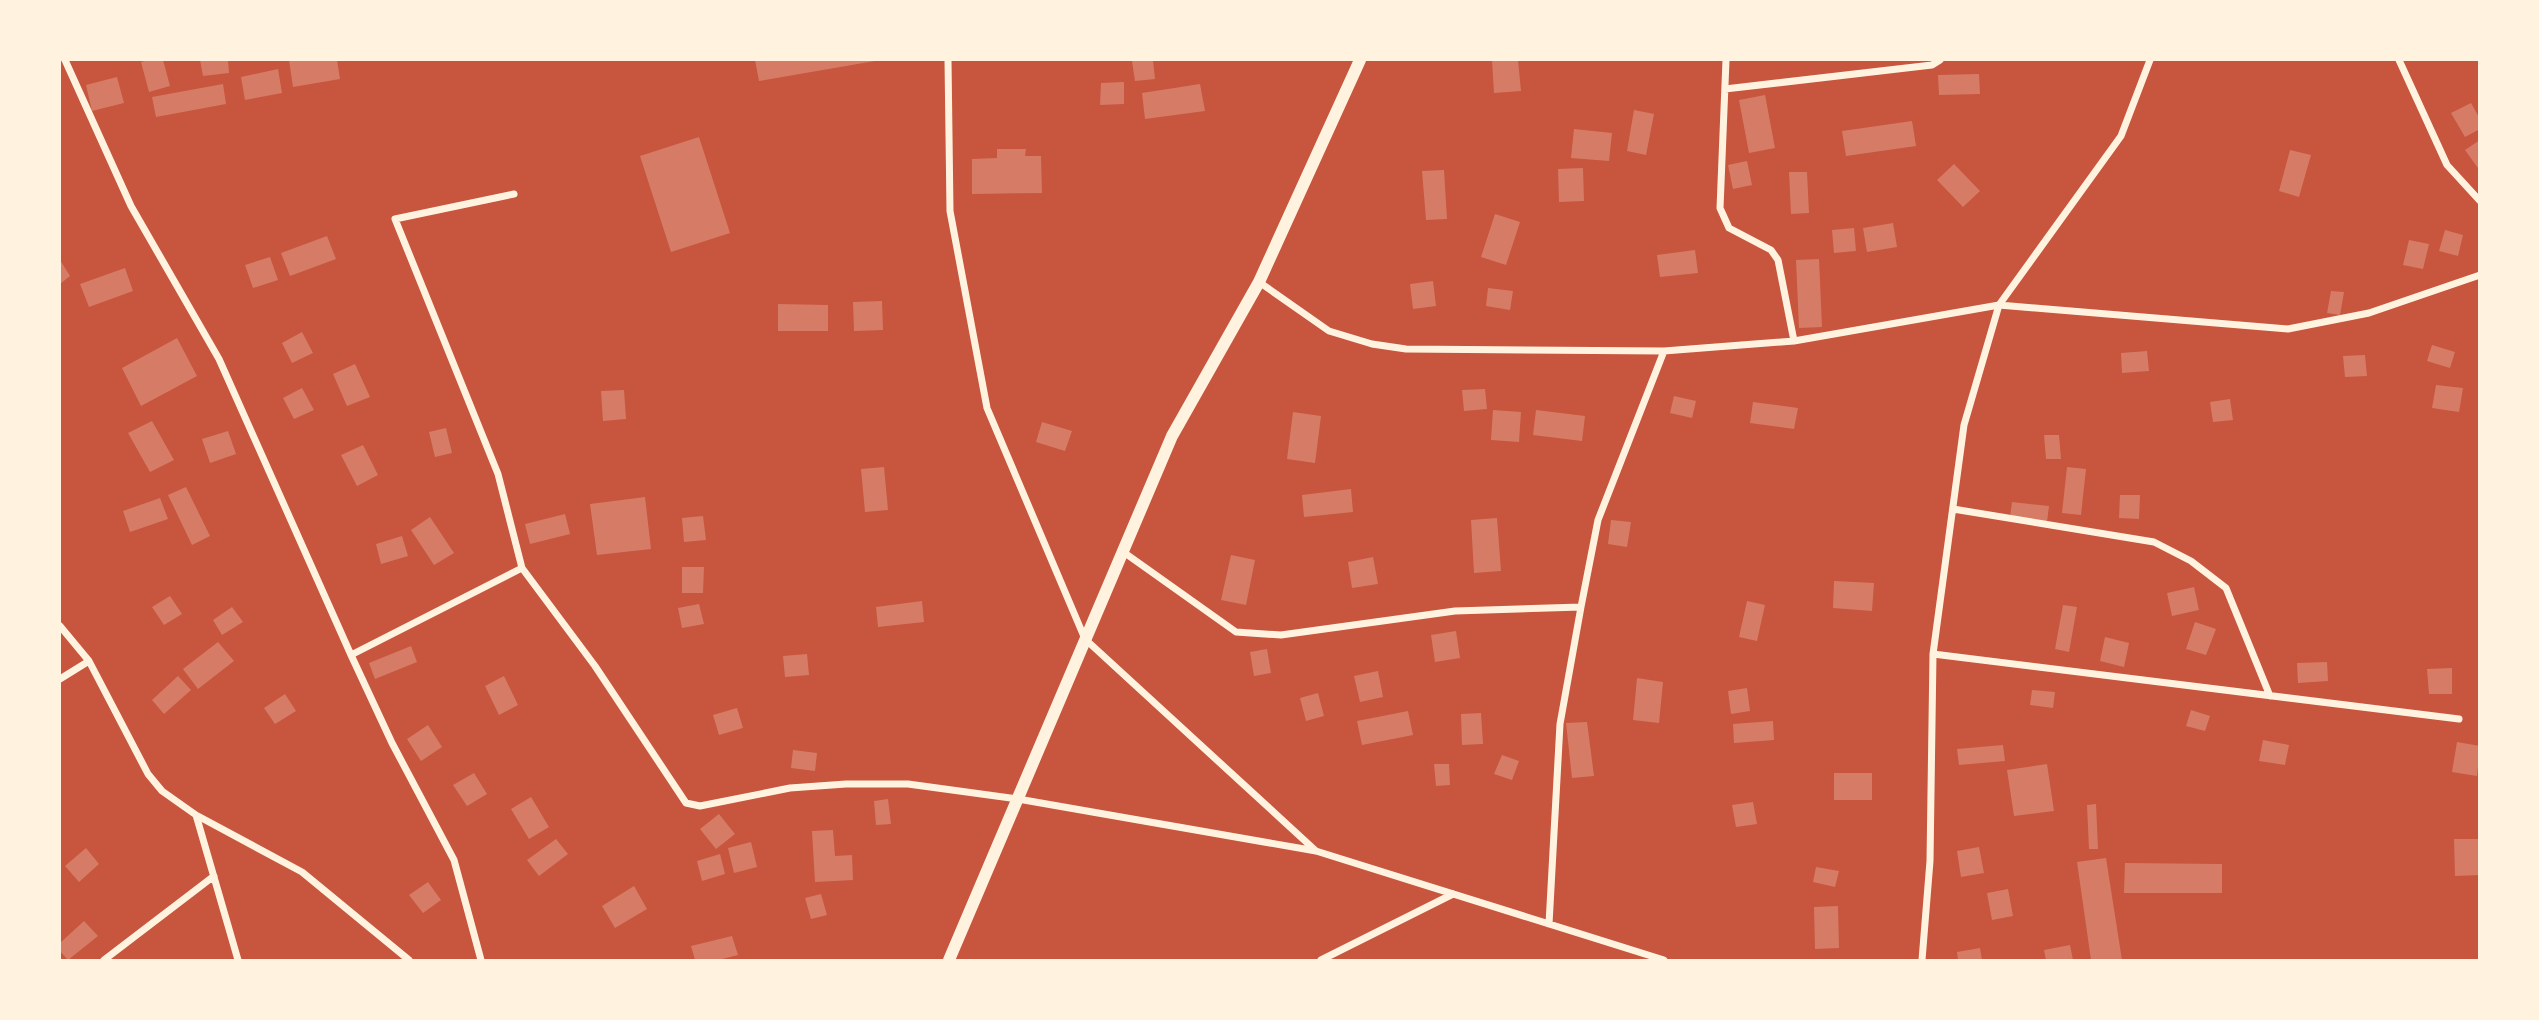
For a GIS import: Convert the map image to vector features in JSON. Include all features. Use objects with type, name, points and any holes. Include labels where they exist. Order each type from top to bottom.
[{"type":"street","points":[[65,60],[131,206],[219,359],[392,743],[454,860],[481,961]]},
{"type":"street","points":[[948,60],[950,211],[987,408],[1085,639],[1316,851]]},
{"type":"street","points":[[949,961],[1172,436],[1259,282],[1360,60]]},
{"type":"street","points":[[1726,60],[1720,208],[1729,228],[1771,250],[1778,260],[1794,341]]},
{"type":"street","points":[[1725,89],[1932,65],[1940,60]]},
{"type":"street","points":[[1922,961],[1930,860],[1933,654],[1964,425],[1999,304],[2121,136],[2150,60]]},
{"type":"street","points":[[2399,60],[2447,165],[2480,201]]},
{"type":"street","points":[[514,194],[395,219],[498,474],[522,569],[595,666],[686,803],[700,806],[790,788],[846,784],[908,784],[1018,799],[1316,851],[1664,961]]},
{"type":"street","points":[[1259,282],[1329,331],[1372,344],[1406,349],[1664,351],[1794,341],[1999,304],[2288,329],[2369,313],[2480,275]]},
{"type":"street","points":[[1549,925],[1560,724],[1598,520],[1664,351]]},
{"type":"street","points":[[1953,509],[2154,542],[2191,561],[2225,588],[2270,696]]},
{"type":"street","points":[[1122,551],[1236,632],[1281,635],[1455,611],[1581,607]]},
{"type":"street","points":[[351,655],[522,569]]},
{"type":"street","points":[[60,626],[89,661],[148,774],[162,791],[196,815],[302,872],[408,961]]},
{"type":"street","points":[[1933,654],[2459,719]]},
{"type":"street","points":[[60,679],[89,661]]},
{"type":"street","points":[[196,815],[238,961]]},
{"type":"street","points":[[104,961],[214,876]]},
{"type":"street","points":[[1321,961],[1454,894]]},
{"type":"building","points":[[163,60],[170,86],[149,92],[141,62]]},
{"type":"building","points":[[200,60],[228,60],[229,73],[203,76]]},
{"type":"building","points":[[289,60],[337,60],[340,79],[293,87]]},
{"type":"building","points":[[755,60],[874,60],[875,61],[759,81]]},
{"type":"building","points":[[1153,60],[1155,79],[1135,81],[1132,61]]},
{"type":"building","points":[[1492,60],[1518,60],[1521,91],[1494,93]]},
{"type":"building","points":[[278,69],[282,93],[245,100],[241,77]]},
{"type":"building","points":[[1979,74],[1980,94],[1939,95],[1938,75]]},
{"type":"building","points":[[117,77],[124,103],[92,111],[86,85]]},
{"type":"building","points":[[1124,82],[1124,104],[1100,105],[1101,83]]},
{"type":"building","points":[[223,84],[226,104],[156,117],[152,97]]},
{"type":"building","points":[[1200,84],[1205,111],[1145,119],[1142,93]]},
{"type":"building","points":[[1765,95],[1775,148],[1749,153],[1739,100]]},
{"type":"building","points":[[2471,103],[2480,119],[2480,129],[2465,137],[2451,113]]},
{"type":"building","points":[[1634,110],[1654,114],[1646,155],[1627,151]]},
{"type":"building","points":[[1912,121],[1916,146],[1846,156],[1842,131]]},
{"type":"building","points":[[1574,129],[1612,133],[1609,161],[1571,158]]},
{"type":"building","points":[[699,137],[730,233],[671,252],[640,156]]},
{"type":"building","points":[[2480,140],[2480,171],[2465,150]]},
{"type":"building","points":[[997,149],[1026,149],[1025,156],[1041,156],[1042,193],[972,194],[972,159],[997,158]]},
{"type":"building","points":[[2290,150],[2311,155],[2299,197],[2279,191]]},
{"type":"building","points":[[1747,161],[1752,185],[1733,189],[1728,165]]},
{"type":"building","points":[[1954,164],[1980,191],[1963,207],[1937,180]]},
{"type":"building","points":[[1583,168],[1584,201],[1559,202],[1558,169]]},
{"type":"building","points":[[1444,170],[1447,219],[1426,220],[1422,171]]},
{"type":"building","points":[[1789,172],[1807,172],[1809,213],[1791,214]]},
{"type":"building","points":[[1495,214],[1520,222],[1506,265],[1481,257]]},
{"type":"building","points":[[1893,223],[1897,247],[1867,252],[1863,228]]},
{"type":"building","points":[[1854,228],[1856,251],[1834,253],[1832,230]]},
{"type":"building","points":[[2445,230],[2463,235],[2458,256],[2439,251]]},
{"type":"building","points":[[327,236],[336,259],[290,276],[281,253]]},
{"type":"building","points":[[2409,240],[2429,244],[2423,269],[2403,265]]},
{"type":"building","points":[[1695,250],[1698,273],[1660,277],[1657,255]]},
{"type":"building","points":[[270,257],[278,280],[253,288],[245,265]]},
{"type":"building","points":[[1819,259],[1822,327],[1799,328],[1796,260]]},
{"type":"building","points":[[60,260],[70,276],[60,284]]},
{"type":"building","points":[[125,268],[133,291],[89,307],[80,284]]},
{"type":"building","points":[[1433,281],[1436,306],[1413,309],[1410,284]]},
{"type":"building","points":[[1488,288],[1513,291],[1510,310],[1486,306]]},
{"type":"building","points":[[2331,291],[2344,292],[2340,315],[2327,313]]},
{"type":"building","points":[[882,301],[883,330],[854,331],[853,302]]},
{"type":"building","points":[[778,304],[828,305],[828,331],[778,331]]},
{"type":"building","points":[[302,332],[313,353],[292,363],[282,343]]},
{"type":"building","points":[[177,338],[197,376],[141,406],[122,368]]},
{"type":"building","points":[[2432,345],[2455,352],[2450,368],[2427,361]]},
{"type":"building","points":[[2147,351],[2149,371],[2122,373],[2121,353]]},
{"type":"building","points":[[2365,355],[2367,376],[2345,377],[2343,356]]},
{"type":"building","points":[[355,364],[370,397],[347,406],[333,374]]},
{"type":"building","points":[[2436,385],[2463,388],[2459,412],[2432,408]]},
{"type":"building","points":[[302,388],[314,410],[294,419],[283,398]]},
{"type":"building","points":[[1485,389],[1487,409],[1464,411],[1462,390]]},
{"type":"building","points":[[624,390],[626,419],[603,421],[601,391]]},
{"type":"building","points":[[1674,396],[1696,401],[1692,418],[1670,413]]},
{"type":"building","points":[[2230,399],[2233,420],[2213,422],[2210,402]]},
{"type":"building","points":[[1753,402],[1798,408],[1794,429],[1750,423]]},
{"type":"building","points":[[1493,410],[1521,412],[1519,442],[1491,440]]},
{"type":"building","points":[[1536,410],[1585,416],[1582,441],[1533,435]]},
{"type":"building","points":[[1293,412],[1321,416],[1315,463],[1287,459]]},
{"type":"building","points":[[152,421],[174,460],[150,472],[128,433]]},
{"type":"building","points":[[1042,422],[1072,431],[1065,451],[1036,442]]},
{"type":"building","points":[[446,428],[452,453],[435,457],[429,432]]},
{"type":"building","points":[[228,431],[236,454],[210,463],[202,439]]},
{"type":"building","points":[[2044,435],[2059,435],[2061,459],[2046,459]]},
{"type":"building","points":[[363,445],[378,475],[357,486],[341,455]]},
{"type":"building","points":[[884,467],[888,510],[865,512],[861,469]]},
{"type":"building","points":[[2067,467],[2086,469],[2081,515],[2062,513]]},
{"type":"building","points":[[186,487],[210,536],[192,545],[168,495]]},
{"type":"building","points":[[1351,489],[1353,512],[1304,517],[1302,495]]},
{"type":"building","points":[[2120,495],[2140,495],[2139,519],[2119,518]]},
{"type":"building","points":[[645,497],[651,549],[597,555],[590,504]]},
{"type":"building","points":[[160,498],[168,519],[130,532],[123,511]]},
{"type":"building","points":[[2012,502],[2049,506],[2047,522],[2010,517]]},
{"type":"building","points":[[565,514],[570,534],[530,544],[525,524]]},
{"type":"building","points":[[703,516],[706,540],[684,542],[682,518]]},
{"type":"building","points":[[430,517],[454,553],[434,565],[411,530]]},
{"type":"building","points":[[1497,518],[1501,571],[1474,573],[1471,520]]},
{"type":"building","points":[[1611,520],[1631,522],[1627,547],[1608,544]]},
{"type":"building","points":[[402,536],[408,556],[381,564],[376,544]]},
{"type":"building","points":[[1231,555],[1255,560],[1246,605],[1221,600]]},
{"type":"building","points":[[1373,557],[1378,584],[1352,588],[1348,562]]},
{"type":"building","points":[[682,567],[704,567],[703,593],[682,593]]},
{"type":"building","points":[[1834,581],[1874,583],[1872,611],[1833,608]]},
{"type":"building","points":[[2194,587],[2199,610],[2172,616],[2167,593]]},
{"type":"building","points":[[170,596],[182,614],[164,625],[152,607]]},
{"type":"building","points":[[922,601],[924,622],[878,627],[876,607]]},
{"type":"building","points":[[1747,601],[1765,605],[1757,641],[1739,637]]},
{"type":"building","points":[[699,604],[704,624],[682,628],[678,608]]},
{"type":"building","points":[[2063,605],[2077,607],[2069,652],[2055,649]]},
{"type":"building","points":[[232,607],[243,622],[222,635],[213,620]]},
{"type":"building","points":[[2195,622],[2216,629],[2206,655],[2186,649]]},
{"type":"building","points":[[1456,631],[1460,658],[1435,662],[1431,635]]},
{"type":"building","points":[[2105,637],[2129,643],[2124,667],[2100,661]]},
{"type":"building","points":[[218,642],[234,661],[198,689],[183,669]]},
{"type":"building","points":[[411,646],[417,662],[375,679],[369,663]]},
{"type":"building","points":[[1267,649],[1271,673],[1254,676],[1250,652]]},
{"type":"building","points":[[807,654],[809,675],[785,677],[783,656]]},
{"type":"building","points":[[2327,662],[2328,681],[2298,683],[2297,663]]},
{"type":"building","points":[[2452,668],[2452,694],[2429,694],[2427,669]]},
{"type":"building","points":[[1378,671],[1383,697],[1360,702],[1354,676]]},
{"type":"building","points":[[178,676],[191,690],[164,714],[152,700]]},
{"type":"building","points":[[504,676],[518,705],[499,715],[485,686]]},
{"type":"building","points":[[1637,678],[1663,682],[1659,723],[1633,720]]},
{"type":"building","points":[[1747,688],[1750,711],[1731,714],[1728,691]]},
{"type":"building","points":[[2032,690],[2055,692],[2053,708],[2030,705]]},
{"type":"building","points":[[1318,693],[1324,716],[1306,721],[1300,698]]},
{"type":"building","points":[[285,694],[296,711],[275,724],[264,708]]},
{"type":"building","points":[[737,708],[743,728],[719,735],[713,715]]},
{"type":"building","points":[[2191,710],[2210,716],[2205,731],[2186,726]]},
{"type":"building","points":[[1408,711],[1413,735],[1362,745],[1357,721]]},
{"type":"building","points":[[1481,713],[1483,744],[1462,745],[1461,714]]},
{"type":"building","points":[[1773,721],[1774,740],[1734,743],[1733,724]]},
{"type":"building","points":[[1587,722],[1594,776],[1572,778],[1566,723]]},
{"type":"building","points":[[428,725],[442,747],[421,761],[407,739]]},
{"type":"building","points":[[2263,740],[2289,745],[2285,765],[2259,761]]},
{"type":"building","points":[[2457,742],[2480,746],[2477,776],[2452,772]]},
{"type":"building","points":[[2003,745],[2005,761],[1959,765],[1957,749]]},
{"type":"building","points":[[793,750],[817,753],[815,771],[791,768]]},
{"type":"building","points":[[1502,755],[1519,761],[1512,780],[1494,774]]},
{"type":"building","points":[[1434,764],[1449,764],[1450,785],[1436,786]]},
{"type":"building","points":[[2047,764],[2054,811],[2014,816],[2007,770]]},
{"type":"building","points":[[474,773],[487,794],[467,806],[453,785]]},
{"type":"building","points":[[1834,773],[1872,773],[1872,800],[1834,800]]},
{"type":"building","points":[[531,797],[549,827],[529,839],[511,809]]},
{"type":"building","points":[[888,799],[891,824],[876,825],[874,801]]},
{"type":"building","points":[[1753,802],[1757,824],[1736,827],[1732,805]]},
{"type":"building","points":[[2096,804],[2098,849],[2089,849],[2087,805]]},
{"type":"building","points":[[719,814],[735,834],[716,849],[700,829]]},
{"type":"building","points":[[833,830],[835,856],[852,855],[853,880],[815,882],[812,831]]},
{"type":"building","points":[[556,839],[568,854],[539,876],[527,860]]},
{"type":"building","points":[[2454,839],[2480,839],[2480,875],[2455,876]]},
{"type":"building","points":[[751,842],[757,867],[734,873],[728,848]]},
{"type":"building","points":[[1979,847],[1984,873],[1961,877],[1957,851]]},
{"type":"building","points":[[86,848],[99,864],[79,882],[65,866]]},
{"type":"building","points":[[720,854],[725,874],[702,881],[697,861]]},
{"type":"building","points":[[2106,858],[2122,960],[2091,960],[2077,862]]},
{"type":"building","points":[[2125,863],[2222,864],[2222,893],[2124,893]]},
{"type":"building","points":[[1816,867],[1839,871],[1835,887],[1813,882]]},
{"type":"building","points":[[428,882],[441,900],[423,913],[409,895]]},
{"type":"building","points":[[634,886],[647,909],[615,928],[602,906]]},
{"type":"building","points":[[2008,889],[2013,916],[1992,920],[1987,893]]},
{"type":"building","points":[[821,894],[827,915],[811,919],[805,898]]},
{"type":"building","points":[[1838,906],[1839,948],[1815,949],[1814,907]]},
{"type":"building","points":[[84,921],[98,936],[68,960],[60,951],[60,943]]},
{"type":"building","points":[[732,936],[738,955],[718,960],[695,960],[691,946]]},
{"type":"building","points":[[2070,945],[2073,960],[2046,960],[2044,950]]},
{"type":"building","points":[[1980,948],[1982,960],[1958,960],[1957,952]]}]
